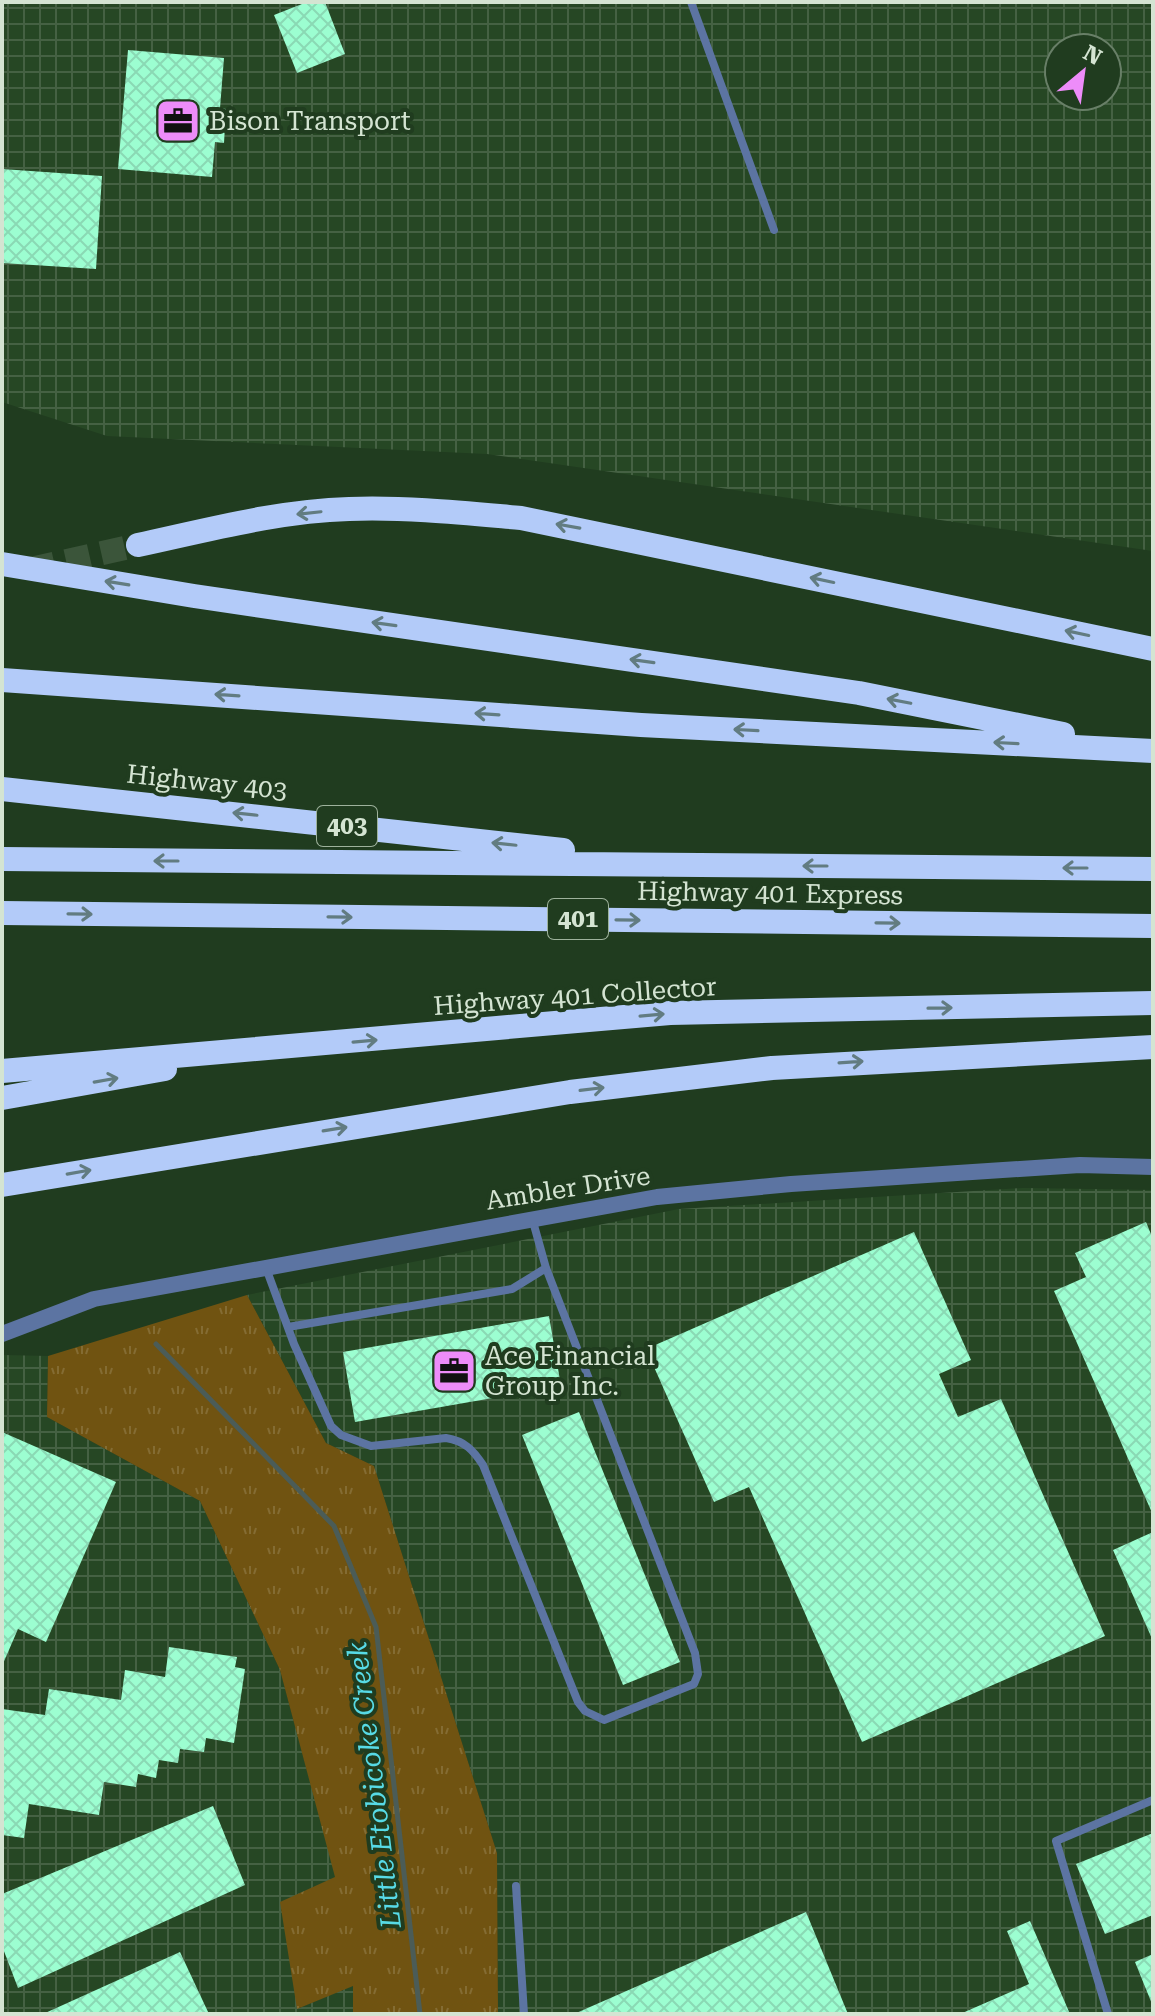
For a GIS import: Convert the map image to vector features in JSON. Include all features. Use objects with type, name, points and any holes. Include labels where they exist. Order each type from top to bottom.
[{"type":"highway","points":[[138,545],[266,517],[348,509],[436,510],[521,518],[1153,649]]},
{"type":"highway","points":[[2,564],[194,596],[859,693],[1146,750]]},
{"type":"highway","points":[[2,680],[641,725],[1146,750]]},
{"type":"highway","name":"Highway 403","points":[[2,789],[692,865]]},
{"type":"highway","name":"Highway 401 Express","points":[[2,859],[1153,869]]},
{"type":"highway","name":"Highway 401 Express","points":[[2,913],[1153,926]]},
{"type":"highway","name":"Highway 401 Collector","points":[[2,1071],[670,1013],[1153,1003]]},
{"type":"highway","points":[[2,1185],[601,1088],[788,1067],[1153,1047]]},
{"type":"highway","points":[[2,1098],[288,1048]]},
{"type":"street","name":"Ambler Drive","points":[[2,1334],[94,1299],[657,1197],[791,1184],[1080,1165],[1153,1167]]},
{"type":"lane","points":[[691,2],[774,230]]},
{"type":"lane","points":[[266,1267],[323,1414],[341,1435],[371,1446],[446,1438],[472,1449],[483,1465],[578,1702],[585,1711],[604,1720],[694,1684],[698,1674],[695,1653],[546,1268],[532,1218]]},
{"type":"lane","points":[[288,1327],[512,1289],[546,1268]]},
{"type":"lane","points":[[1108,2014],[1056,1841],[1153,1800]]},
{"type":"lane","points":[[516,1886],[524,2014]]},
{"type":"shaded area","points":[[2,2],[1153,2],[1153,551],[487,454],[107,436],[2,402]]},
{"type":"shaded area","points":[[1023,1188],[1153,1190],[1153,2014],[498,2014],[497,1853],[374,1466],[326,1443],[247,1295],[679,1209]]},
{"type":"shaded area","points":[[2,1355],[48,1356],[47,1417],[200,1501],[280,1670],[336,1878],[297,2009],[354,1985],[353,2014],[2,2014]]},
{"type":"green space","points":[[247,1295],[326,1443],[374,1466],[497,1853],[498,2014],[353,2014],[353,1986],[297,2009],[280,1902],[335,1877],[280,1670],[200,1501],[47,1417],[48,1356]]},
{"type":"building","points":[[307,2],[325,2],[345,54],[297,73],[274,15]]},
{"type":"building","points":[[128,50],[224,58],[220,108],[226,109],[224,143],[215,142],[212,177],[118,169]]},
{"type":"building","points":[[2,169],[102,176],[96,269],[2,263]]},
{"type":"building","points":[[1146,1222],[1153,1239],[1153,1515],[1054,1291],[1086,1277],[1075,1253]]},
{"type":"building","points":[[914,1232],[971,1360],[939,1374],[958,1417],[1001,1399],[1105,1636],[862,1742],[749,1487],[714,1502],[646,1349]]},
{"type":"building","points":[[549,1316],[561,1386],[355,1422],[343,1352]]},
{"type":"building","points":[[579,1412],[680,1662],[623,1685],[522,1435]]},
{"type":"building","points":[[2,1432],[116,1482],[46,1642],[18,1629],[2,1666]]},
{"type":"building","points":[[1153,1532],[1153,1641],[1113,1550]]},
{"type":"building","points":[[169,1647],[237,1657],[235,1667],[245,1669],[234,1743],[206,1738],[204,1752],[180,1749],[178,1763],[159,1760],[156,1778],[138,1774],[136,1787],[104,1782],[99,1815],[29,1804],[24,1838],[2,1835],[2,1709],[45,1715],[49,1689],[121,1700],[125,1670],[165,1677]]},
{"type":"building","points":[[213,1806],[245,1885],[18,1988],[2,1946],[2,1894]]},
{"type":"building","points":[[1153,1833],[1153,1915],[1105,1934],[1076,1864]]},
{"type":"building","points":[[806,1912],[848,2014],[574,2014]]},
{"type":"building","points":[[1030,1921],[1070,2014],[960,2014],[1029,1984],[1007,1931]]},
{"type":"building","points":[[180,1952],[209,2014],[43,2014]]},
{"type":"building","points":[[1153,1954],[1153,2004],[1152,2004],[1135,1962]]},
{"type":"waterway","name":"Little Etobicoke Creek","points":[[156,1344],[334,1526],[376,1627],[420,2014]]},
{"type":"tunnel","points":[[31,569],[138,545]]},
{"type":"place","name":"Bison Transport","points":[[178,121]]},
{"type":"place","name":"Ace Financial Group Inc.","points":[[454,1371]]}]
